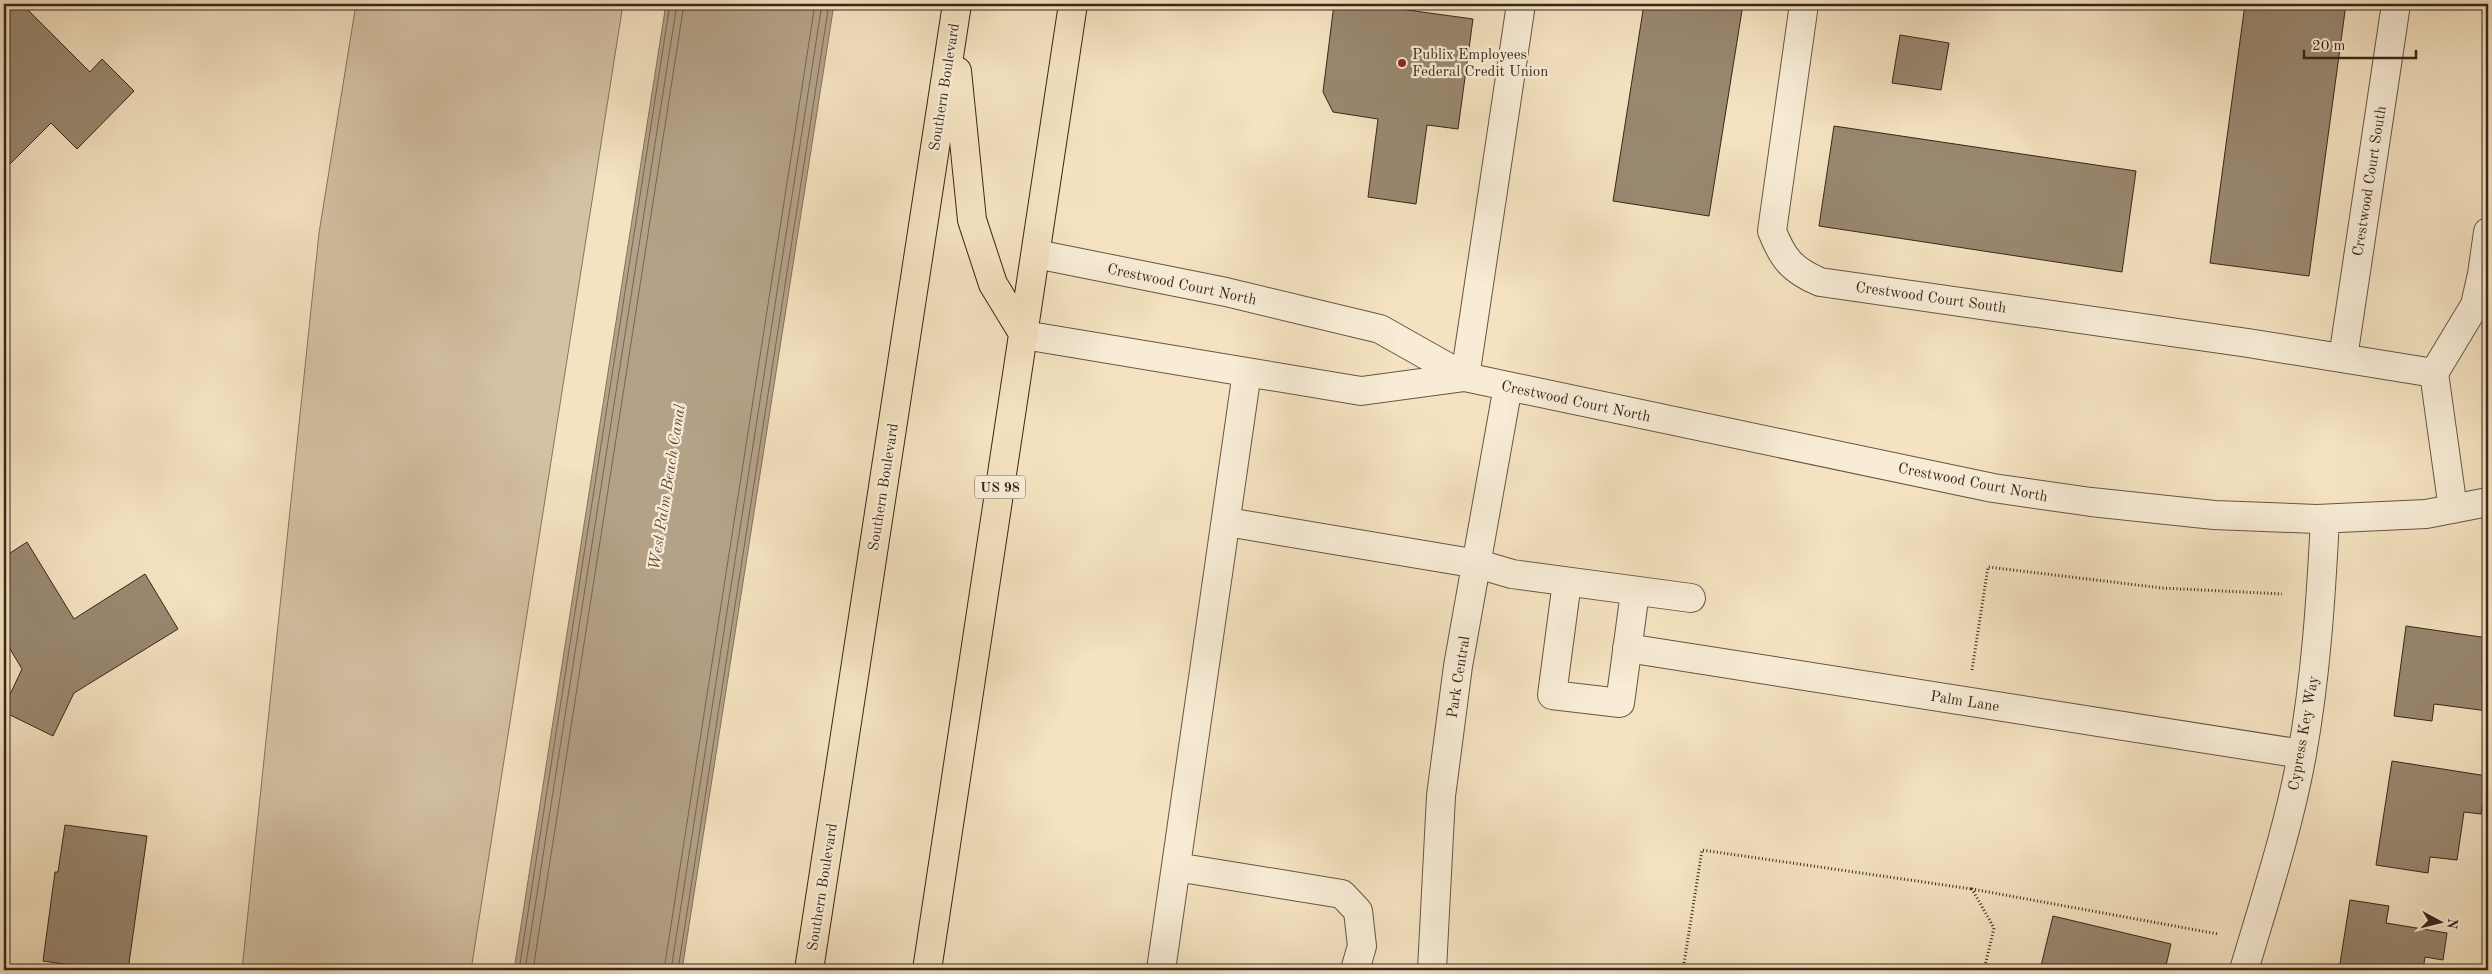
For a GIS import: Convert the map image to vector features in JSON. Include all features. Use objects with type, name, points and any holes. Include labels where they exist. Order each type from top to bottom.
[{"type":"highway","name":"Southern Boulevard","points":[[809,970],[957,4]]},
{"type":"highway","name":"US 98","points":[[926,970],[1074,4]]},
{"type":"highway","points":[[953,32],[972,220],[993,284],[1024,335]]},
{"type":"street","points":[[1465,377],[1521,4]]},
{"type":"street","name":"Crestwood Court South","points":[[1804,4],[1772,231],[1788,263],[1802,274],[1820,282],[2434,372]]},
{"type":"street","name":"Crestwood Court South","points":[[2343,358],[2396,4]]},
{"type":"street","points":[[2454,509],[2434,372],[2475,305],[2488,232]]},
{"type":"street","name":"Crestwood Court North","points":[[1036,254],[1226,292],[1380,329],[1465,377],[1993,488],[2091,502],[2214,515],[2325,519],[2426,514],[2488,502]]},
{"type":"street","name":"Crestwood Court North","points":[[1024,335],[1361,391],[1465,377]]},
{"type":"street","points":[[1162,970],[1247,372]]},
{"type":"street","name":"Park Central","points":[[1432,970],[1441,796],[1458,666],[1478,564],[1508,386]]},
{"type":"street","name":"Cypress Key Way","points":[[2244,970],[2274,870],[2302,754],[2318,637],[2325,519]]},
{"type":"street","points":[[1227,522],[1478,564],[1512,574],[1634,592],[1691,598]]},
{"type":"street","points":[[1567,582],[1552,695],[1620,703],[1634,592]]},
{"type":"street","name":"Palm Lane","points":[[1627,648],[2302,754]]},
{"type":"street","points":[[1176,867],[1342,894],[1358,911],[1362,946],[1355,970]]},
{"type":"path","points":[[1972,673],[1988,566],[2162,588],[2282,594]]},
{"type":"path","points":[[1683,970],[1702,850],[1972,889],[2218,934]]},
{"type":"path","points":[[1972,889],[1994,928],[1984,970]]},
{"type":"shaded area","points":[[356,4],[623,4],[471,970],[242,970],[319,233]]},
{"type":"water","name":"West Palm Beach Canal","points":[[666,4],[834,4],[682,970],[514,970]]},
{"type":"building","points":[[16,4],[22,4],[90,72],[102,59],[134,91],[77,149],[51,123],[4,170],[4,16]]},
{"type":"building","points":[[1334,4],[1364,4],[1473,19],[1458,129],[1427,125],[1416,204],[1368,197],[1378,119],[1333,112],[1323,92]]},
{"type":"building","points":[[1644,4],[1743,4],[1709,216],[1613,201]]},
{"type":"building","points":[[2245,4],[2346,4],[2309,276],[2210,263]]},
{"type":"building","points":[[1900,35],[1949,43],[1941,90],[1892,83]]},
{"type":"building","points":[[1834,126],[2136,171],[2122,272],[1819,226]]},
{"type":"building","points":[[27,542],[74,619],[145,574],[178,629],[74,693],[53,736],[4,712],[4,707],[22,669],[4,639],[4,557]]},
{"type":"building","points":[[2406,626],[2488,638],[2482,682],[2488,683],[2488,711],[2434,704],[2432,721],[2394,716]]},
{"type":"building","points":[[2392,761],[2487,776],[2481,814],[2464,812],[2457,860],[2430,857],[2428,873],[2376,865]]},
{"type":"building","points":[[65,825],[147,836],[128,970],[106,970],[43,961],[55,872],[58,872]]},
{"type":"building","points":[[2350,900],[2389,906],[2386,923],[2447,933],[2443,960],[2425,957],[2423,970],[2339,970]]},
{"type":"building","points":[[2053,916],[2171,944],[2165,970],[2040,970]]},
{"type":"place","name":"Publix Employees Federal Credit Union","points":[[1402,63]]}]
